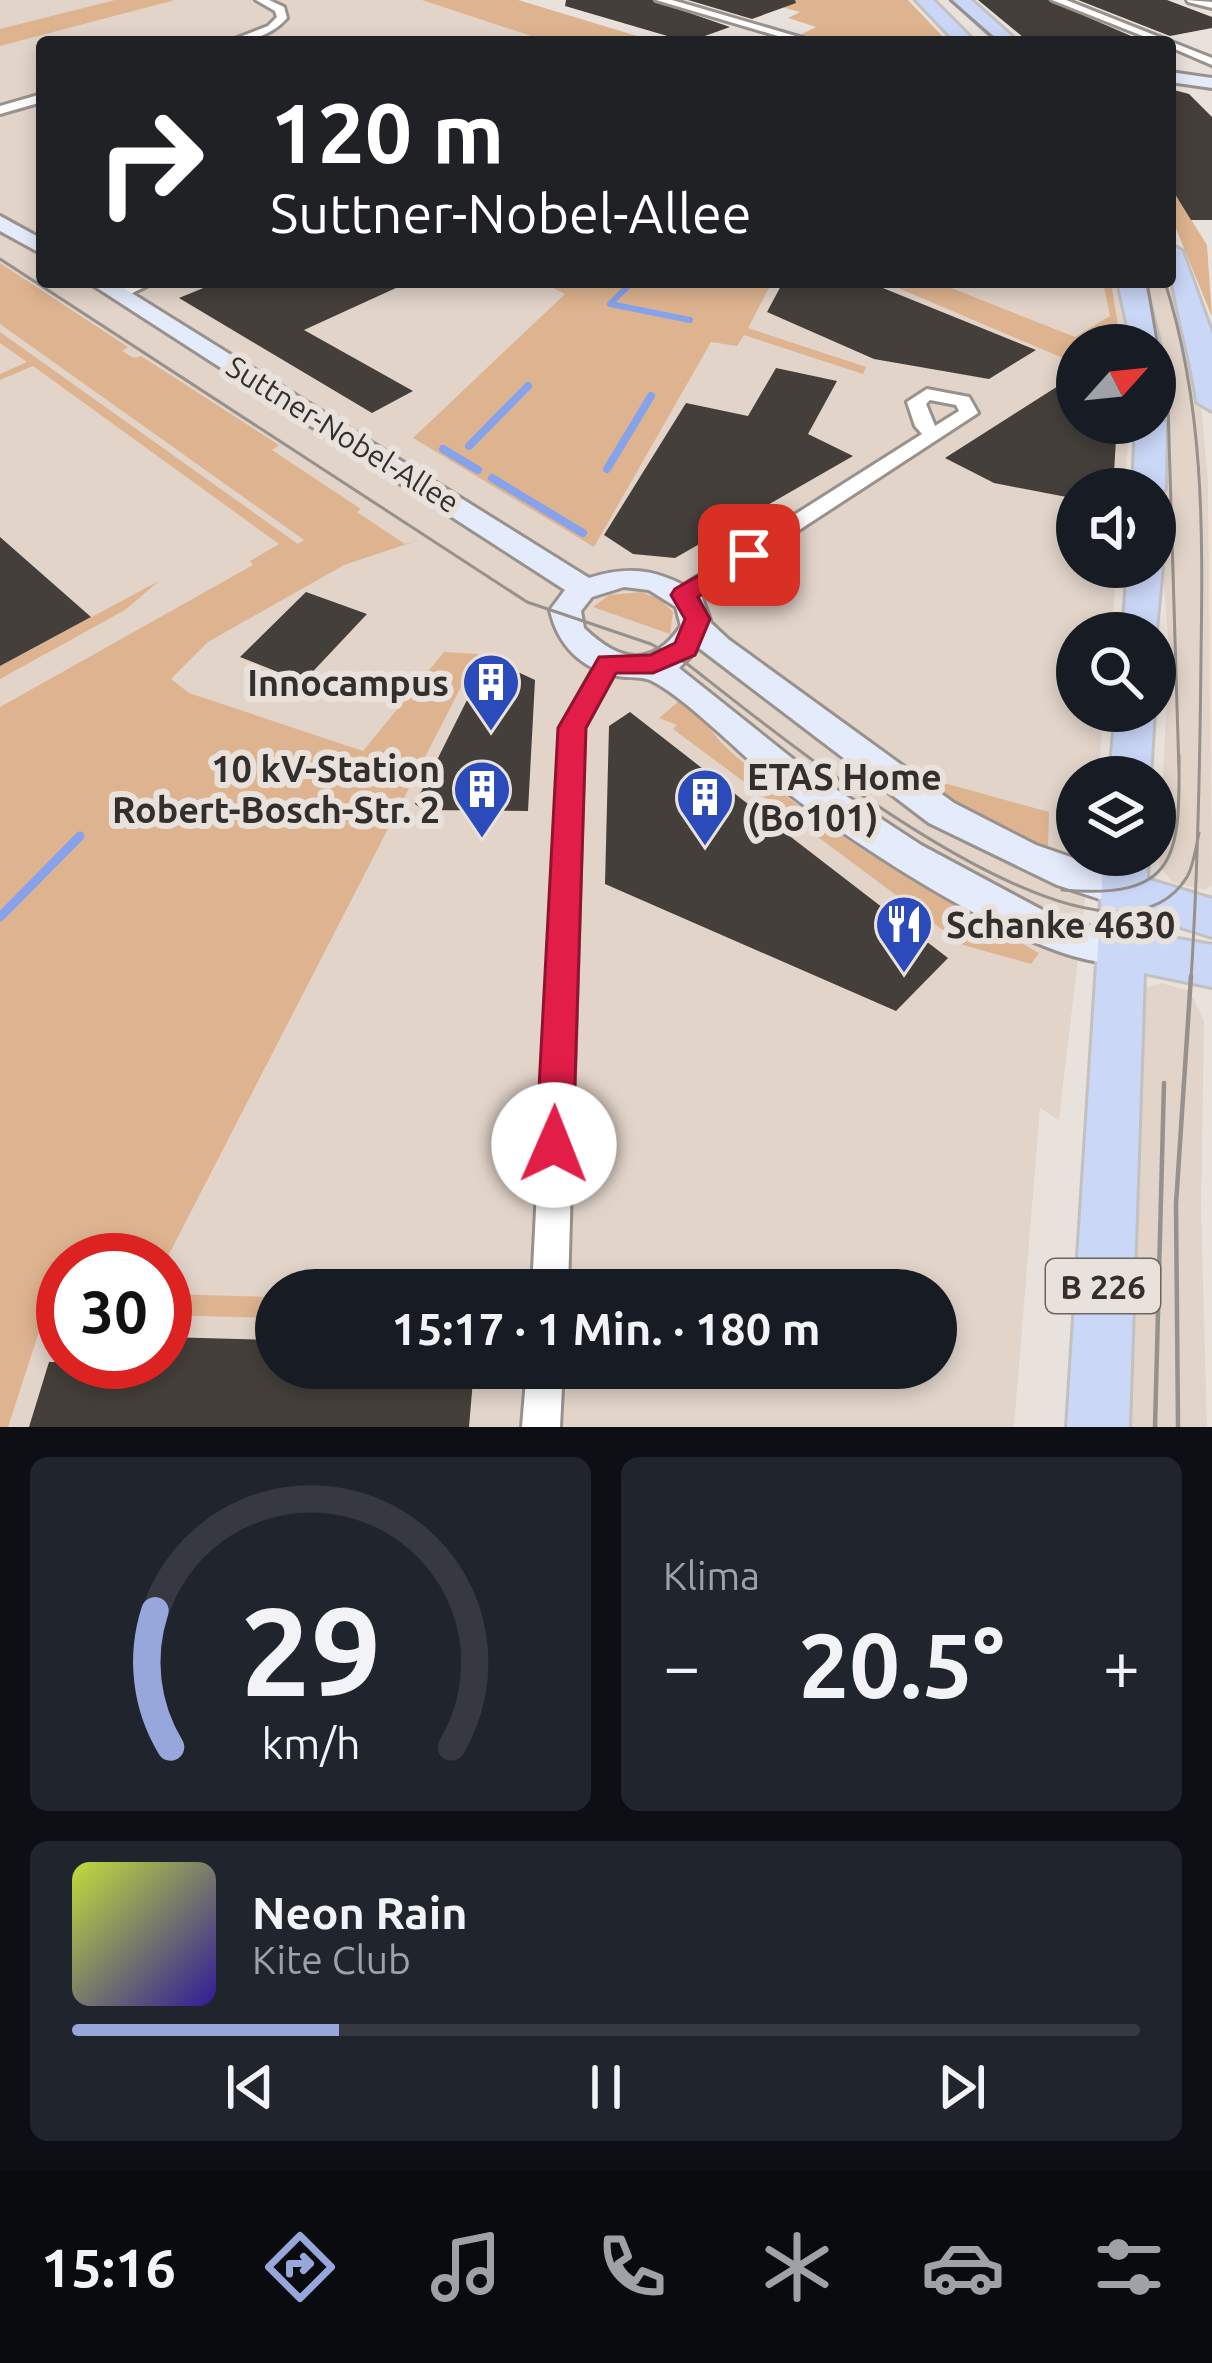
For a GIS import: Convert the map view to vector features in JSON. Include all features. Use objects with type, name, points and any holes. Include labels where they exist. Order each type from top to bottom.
[{"type":"main road","points":[[924,0],[961,36]]},
{"type":"main road","points":[[961,0],[1002,36]]},
{"type":"main road","points":[[1176,268],[1204,350],[1212,402]]},
{"type":"main road","points":[[1132,288],[1141,324]]},
{"type":"main road","name":"B 226","points":[[1098,1427],[1125,876]]},
{"type":"main road","points":[[1131,876],[1212,918]]},
{"type":"main road","points":[[1120,948],[1212,966]]},
{"type":"street","points":[[250,36],[272,28],[282,18],[280,9],[261,0]]},
{"type":"street","points":[[661,0],[789,36]]},
{"type":"street","points":[[1057,0],[1153,36]]},
{"type":"street","points":[[1192,0],[1212,5]]},
{"type":"street","points":[[1176,47],[1209,73]]},
{"type":"street","points":[[1176,69],[1209,73]]},
{"type":"street","points":[[1176,76],[1209,73]]},
{"type":"street","points":[[0,110],[36,100]]},
{"type":"street","points":[[0,222],[36,244]]},
{"type":"street","name":"Suttner-Nobel-Allee","points":[[108,288],[585,589]]},
{"type":"street","points":[[935,436],[690,611],[680,653],[653,664],[608,663],[579,649],[569,636],[569,605],[585,589],[608,580],[640,577],[690,611],[838,745],[938,816],[1056,870]]},
{"type":"street","points":[[551,1269],[572,728],[608,663]]},
{"type":"street","points":[[653,664],[796,780],[908,856],[1054,935],[1120,948]]},
{"type":"street","points":[[541,1427],[544,1389]]},
{"type":"shaded area","points":[[0,0],[518,0],[633,36],[36,36],[36,288],[1122,288],[1127,324],[1056,324],[1056,444],[1128,444],[1126,468],[1056,468],[1056,588],[1115,588],[1113,612],[1056,612],[1056,732],[1102,732],[1100,756],[1056,756],[1056,876],[1088,876],[1059,1120],[1040,1108],[1014,1427],[0,1427]]},
{"type":"shaded area","points":[[115,0],[175,0],[0,46],[0,29]]},
{"type":"shaded area","points":[[422,0],[518,0],[637,36],[532,36]]},
{"type":"shaded area","points":[[755,0],[908,0],[942,36],[804,36],[800,35],[816,27],[788,18],[800,12]]},
{"type":"shaded area","points":[[1176,196],[1207,245],[1212,317],[1176,229]]},
{"type":"shaded area","points":[[0,263],[128,347],[122,351],[134,358],[141,356],[279,445],[272,450],[405,544],[419,540],[344,565],[208,642],[171,679],[189,693],[363,751],[444,652],[478,654],[180,1233],[36,1233],[36,1341],[8,1427],[0,1427],[0,707],[253,565],[250,561],[279,544],[33,366],[0,380],[0,374],[27,362],[0,343],[0,332],[298,544],[304,540],[0,324]]},
{"type":"shaded area","points":[[554,288],[769,288],[748,328],[866,367],[863,374],[744,335],[737,346],[711,342],[594,547],[413,438],[565,294]]},
{"type":"shaded area","points":[[898,288],[951,288],[1056,329],[1056,355]]},
{"type":"shaded area","points":[[1104,288],[1112,288],[1118,324],[1097,324],[1110,316]]},
{"type":"shaded area","points":[[1142,288],[1172,288],[1201,402],[1208,483],[1212,884],[1205,890],[1172,882],[1167,876],[1176,876],[1176,756],[1164,756],[1165,732],[1176,732],[1176,612],[1166,612],[1164,588],[1176,588],[1176,468],[1163,468],[1163,444],[1176,444],[1176,324],[1149,324]]},
{"type":"shaded area","points":[[159,581],[125,610],[0,679],[0,666]]},
{"type":"shaded area","points":[[641,592],[660,599],[673,612],[670,634],[593,607],[609,595]]},
{"type":"shaded area","points":[[684,697],[724,746],[803,809],[1039,953],[1031,964],[963,945],[673,729],[677,725],[659,718]]},
{"type":"shaded area","points":[[897,770],[1049,812],[1048,846],[1003,833]]},
{"type":"shaded area","points":[[1161,983],[1190,991],[1204,1021],[1201,1208],[1207,1427],[1122,1427],[1143,989]]},
{"type":"shaded area","points":[[192,1295],[255,1296],[255,1317],[192,1316]]},
{"type":"building","points":[[566,0],[652,0],[730,27],[705,36],[668,36],[565,6]]},
{"type":"building","points":[[688,0],[795,0],[796,3],[752,19]]},
{"type":"building","points":[[978,0],[1048,0],[1131,36],[1022,36]]},
{"type":"building","points":[[1078,0],[1167,0],[1212,17],[1212,28],[1170,36]]},
{"type":"building","points":[[1176,91],[1189,94],[1212,117],[1212,220],[1191,220],[1176,196]]},
{"type":"building","points":[[203,288],[396,288],[304,330],[413,391],[372,413],[179,298]]},
{"type":"building","points":[[780,288],[883,288],[1036,350],[989,379],[874,359],[767,312]]},
{"type":"building","points":[[776,368],[837,381],[808,434],[853,456],[675,558],[633,554],[604,535],[686,403],[748,416]]},
{"type":"building","points":[[1056,387],[1056,444],[1116,444],[1114,468],[1056,468],[1056,495],[994,483],[945,458]]},
{"type":"building","points":[[0,537],[91,617],[0,666]]},
{"type":"building","points":[[306,592],[367,614],[303,682],[240,657]]},
{"type":"building","name":"Innocampus","points":[[498,663],[535,680],[528,811],[423,810],[415,804],[485,664]]},
{"type":"building","name":"ETAS Home (Bo101)","points":[[630,712],[948,958],[896,1011],[605,884],[609,726]]},
{"type":"building","points":[[192,1338],[255,1339],[255,1389],[472,1389],[469,1427],[29,1427],[41,1389],[192,1389]]},
{"type":"waterway","points":[[626,288],[610,304],[690,320]]},
{"type":"waterway","points":[[469,446],[528,386]]},
{"type":"waterway","points":[[607,469],[651,396]]},
{"type":"waterway","points":[[443,449],[478,470]]},
{"type":"waterway","points":[[492,478],[583,533]]},
{"type":"waterway","points":[[0,917],[80,836]]},
{"type":"tram line","points":[[950,0],[991,36]]},
{"type":"tram line","points":[[0,259],[36,282]]},
{"type":"tram line","points":[[45,288],[527,602],[651,644],[686,663],[856,791],[934,842],[1012,883],[1085,908],[1145,908],[1187,877],[1197,843]]},
{"type":"tram line","points":[[1148,288],[1168,406],[1179,763]]},
{"type":"tram line","points":[[1167,288],[1187,374],[1201,514],[1197,843]]},
{"type":"tram line","points":[[1179,755],[1179,763]]},
{"type":"tram line","points":[[1062,890],[1129,887],[1150,878],[1164,864],[1177,820],[1179,763]]},
{"type":"tram line","points":[[1179,763],[1179,772]]},
{"type":"tram line","points":[[1197,843],[1199,833]]},
{"type":"tram line","points":[[1191,979],[1197,843]]},
{"type":"tram line","points":[[1178,1427],[1176,1204],[1191,976]]},
{"type":"tram line","points":[[1155,1427],[1164,1083]]},
{"type":"place","name":"Innocampus","points":[[491,733]]},
{"type":"place","name":"10 kV-Station Robert-Bosch-Str. 2","points":[[482,840]]},
{"type":"place","name":"ETAS Home (Bo101)","points":[[705,848]]},
{"type":"place","name":"Schanke 4630","points":[[904,975]]},
{"type":"route","points":[[554,1145],[572,728],[608,663],[653,664],[686,648],[697,619],[684,595],[749,555]]}]
